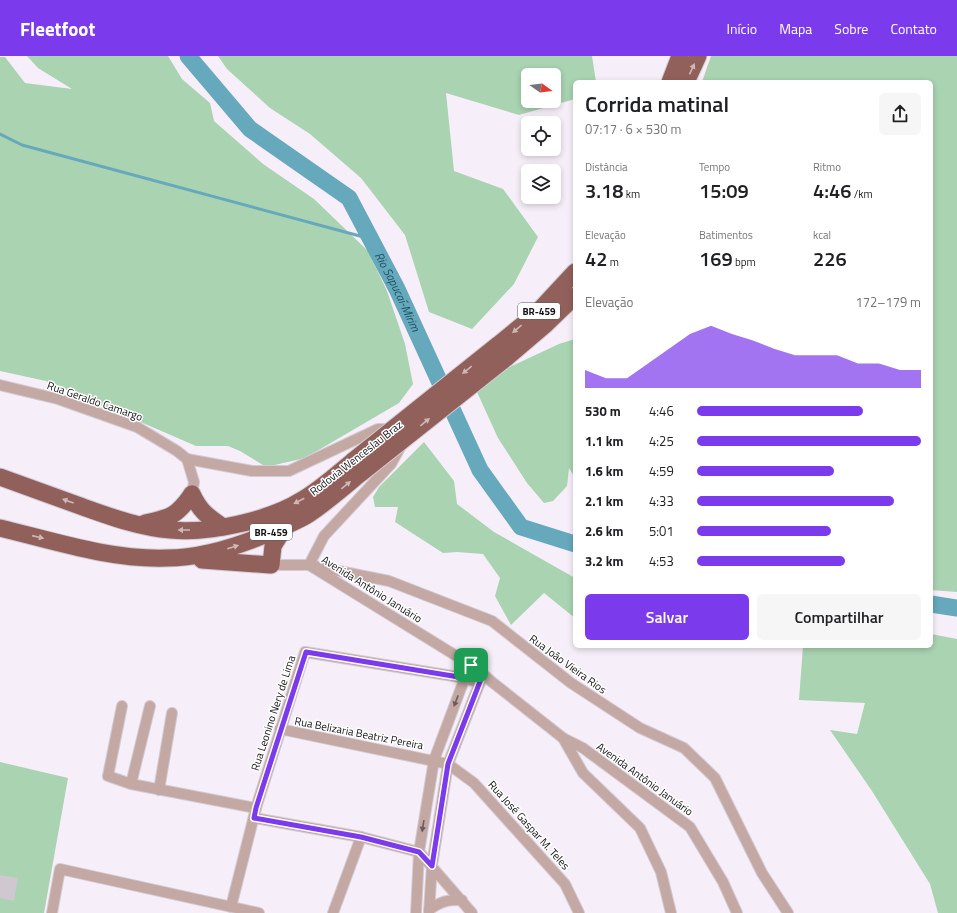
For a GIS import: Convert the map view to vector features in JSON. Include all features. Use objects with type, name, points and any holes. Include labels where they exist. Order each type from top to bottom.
[{"type":"highway","points":[[671,80],[680,56]]},
{"type":"highway","points":[[687,80],[698,56]]},
{"type":"highway","name":"Rodovia Wenceslau Braz","points":[[502,352],[573,274]]},
{"type":"highway","name":"Rodovia Wenceslau Braz","points":[[0,528],[100,552],[136,557],[167,558],[197,555],[231,548],[308,515],[357,467],[573,298]]},
{"type":"highway","name":"Rodovia Wenceslau Braz","points":[[0,477],[104,514],[138,524],[170,530],[198,531],[223,527],[268,515],[301,501],[357,467]]},
{"type":"highway","points":[[192,494],[199,508],[223,527]]},
{"type":"highway","name":"BR-459","points":[[138,524],[165,519],[176,514],[192,494]]},
{"type":"highway","points":[[167,558],[251,563],[271,566],[273,546],[286,525]]},
{"type":"street","name":"Rua Geraldo Camargo","points":[[0,385],[58,399],[137,427],[177,451],[187,459]]},
{"type":"street","points":[[192,494],[194,482],[187,459],[252,471],[289,471],[378,429],[388,429],[396,433],[400,438],[401,446],[391,464],[324,536],[309,564]]},
{"type":"street","name":"Rua João Vieira Rios","points":[[271,566],[309,564],[389,581],[492,621],[570,683],[640,728],[684,748],[715,778],[762,873],[788,913]]},
{"type":"street","name":"Avenida Antônio Januário","points":[[309,564],[471,665],[481,678],[492,682],[563,738],[583,748],[690,827],[723,882],[737,913]]},
{"type":"street","name":"Rua Leonino Nery de Lima","points":[[231,907],[255,813],[280,730],[306,652],[465,678],[481,678]]},
{"type":"street","points":[[416,913],[419,852],[434,760],[471,665]]},
{"type":"street","points":[[429,912],[432,866],[448,764],[481,678]]},
{"type":"street","points":[[122,706],[108,776],[131,784],[361,837],[419,852],[472,913]]},
{"type":"street","points":[[131,784],[150,706]]},
{"type":"street","points":[[159,790],[172,713]]},
{"type":"street","name":"Rua Belizaria Beatriz Pereira","points":[[280,730],[448,764]]},
{"type":"street","points":[[563,738],[583,773],[640,828],[661,872],[671,913]]},
{"type":"street","name":"Rua José Gaspar M. Teles","points":[[448,764],[474,783],[565,884],[579,913]]},
{"type":"street","points":[[333,913],[361,837]]},
{"type":"street","points":[[52,913],[60,869],[259,913]]},
{"type":"street","points":[[429,912],[437,904],[446,900],[462,900]]},
{"type":"green space","points":[[27,56],[168,56],[182,79],[210,103],[214,121],[263,164],[314,199],[368,251],[387,291],[405,344],[413,384],[399,403],[305,458],[266,467],[240,451],[228,446],[196,446],[46,381],[0,371],[0,57],[5,57],[25,83],[72,89],[38,68]]},
{"type":"green space","points":[[218,56],[592,56],[596,80],[573,80],[573,100],[561,103],[561,68],[521,68],[521,108],[544,108],[519,115],[446,93],[454,171],[503,189],[538,237],[514,284],[472,329],[429,312],[405,235],[361,178],[310,134],[270,108],[227,69]]},
{"type":"green space","points":[[711,56],[957,56],[957,592],[933,590],[933,80],[703,80]]},
{"type":"green space","points":[[573,340],[573,475],[569,468],[567,486],[553,501],[544,503],[527,483],[498,438],[477,392],[501,371],[559,344]]},
{"type":"green space","points":[[424,442],[454,481],[457,504],[494,532],[573,577],[573,616],[544,593],[511,625],[495,596],[500,578],[483,554],[457,552],[443,553],[395,522],[398,507],[375,507],[373,497],[379,487]]},
{"type":"green space","points":[[933,634],[957,639],[957,913],[938,913],[930,884],[872,791],[830,730],[857,734],[865,703],[799,700],[803,648],[933,648]]},
{"type":"green space","points":[[0,762],[68,778],[44,913],[0,913]]},
{"type":"building","points":[[0,875],[18,878],[14,901],[0,898]]},
{"type":"waterway","name":"Rio Sapucaí-Mirim","points":[[188,56],[250,129],[349,198],[397,289],[480,470],[521,527],[573,543]]},
{"type":"waterway","points":[[0,134],[22,145],[371,239]]},
{"type":"waterway","name":"Rio Sapucaí-Mirim","points":[[933,604],[957,608]]},
{"type":"route","points":[[306,652],[465,678],[471,665],[483,674],[448,764],[432,866],[419,852],[361,837],[254,818],[280,730],[306,652]]}]
